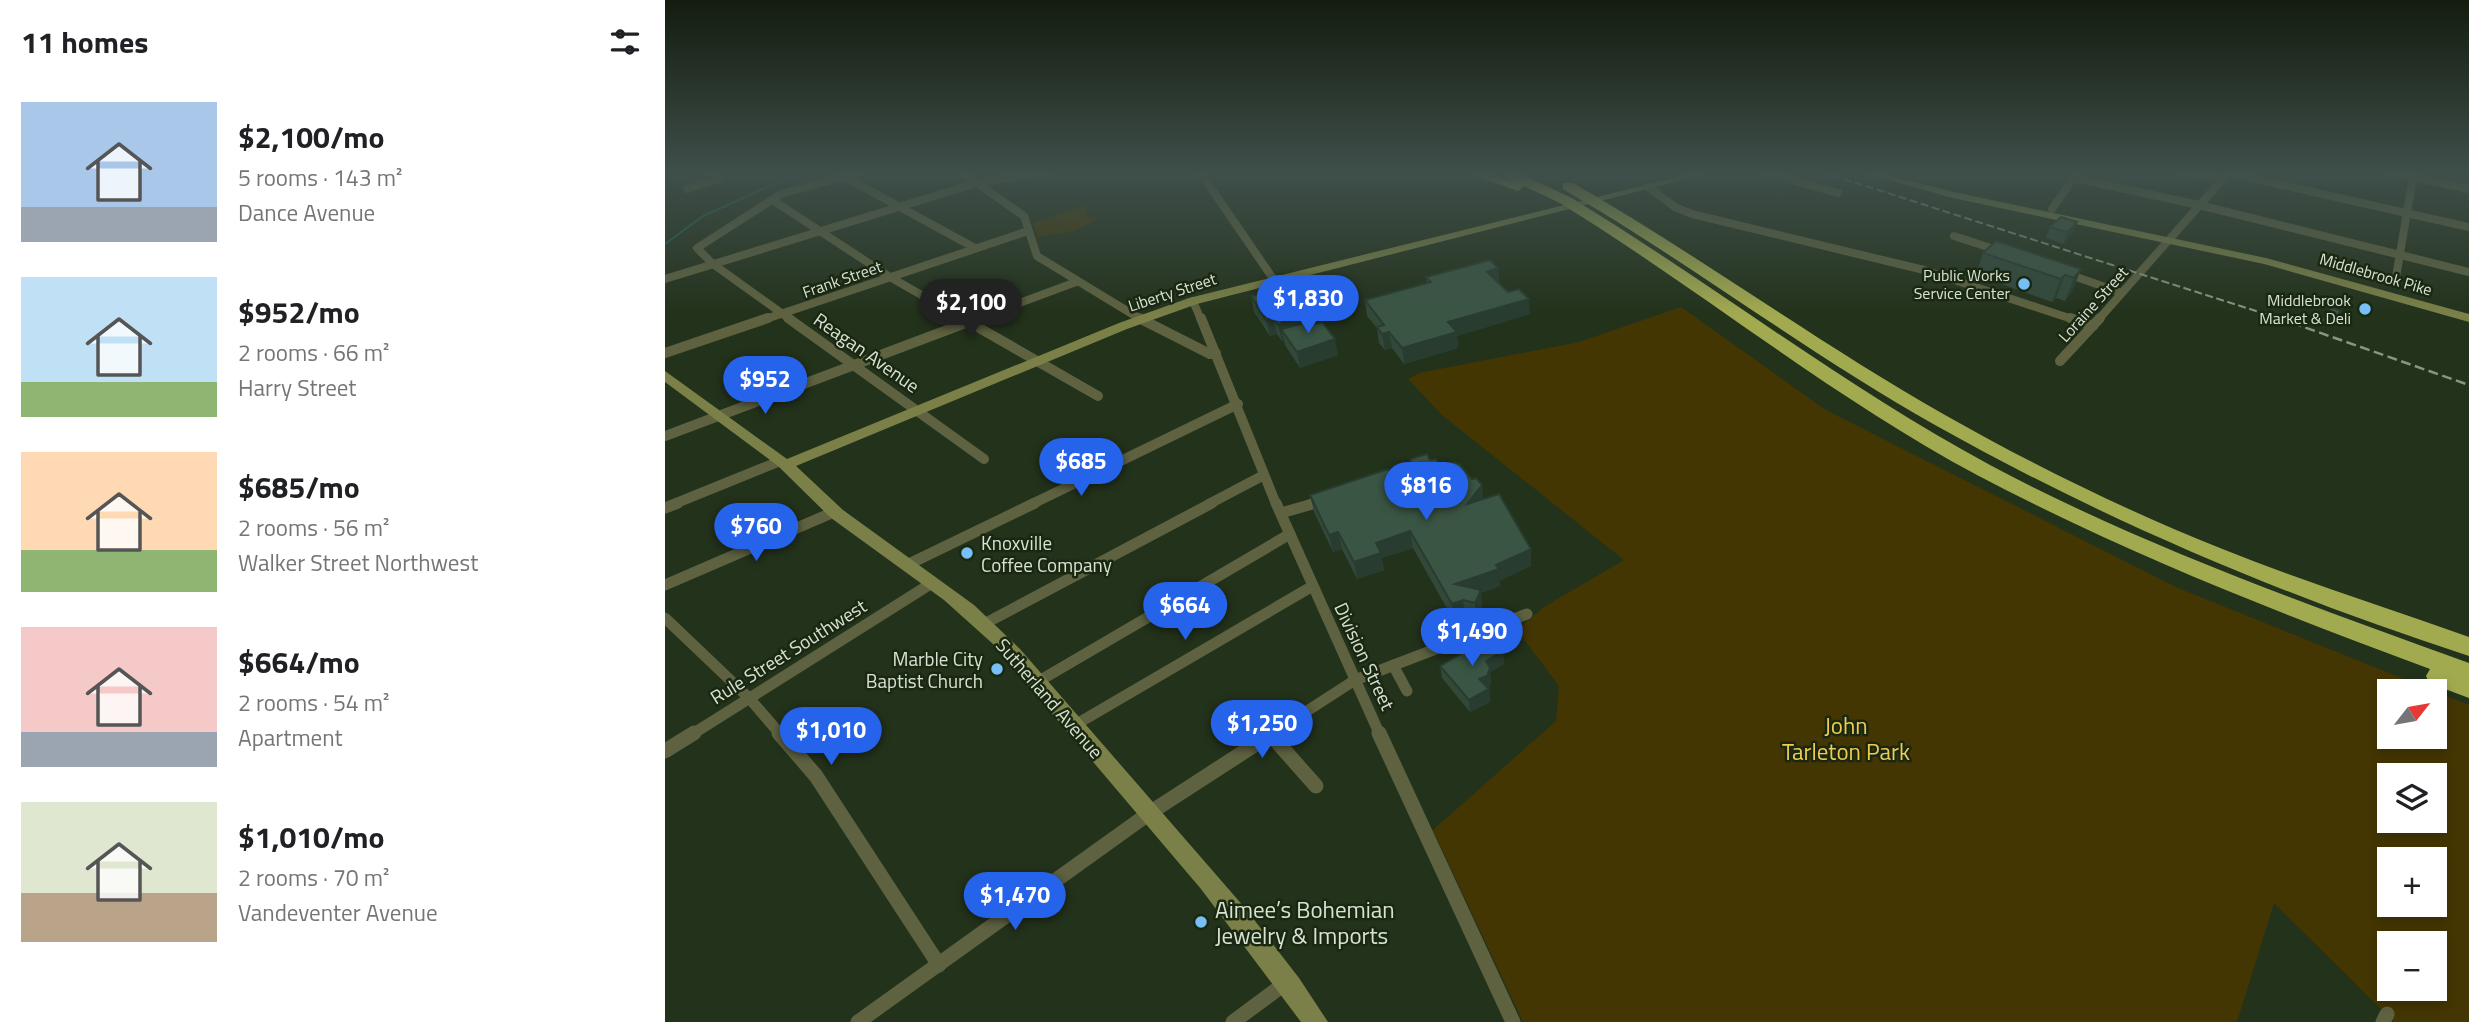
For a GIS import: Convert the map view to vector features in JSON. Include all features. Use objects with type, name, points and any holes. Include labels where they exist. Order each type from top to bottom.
[{"type":"highway","points":[[1594,220],[1611,228]]},
{"type":"highway","points":[[1597,220],[1895,419],[1984,470],[2248,597],[2469,688]]},
{"type":"highway","points":[[1626,220],[1837,359],[1940,420],[2075,492],[2218,556],[2469,648]]},
{"type":"highway","points":[[2116,534],[2269,600],[2469,673]]},
{"type":"street","name":"Reagan Avenue","points":[[743,220],[697,248],[713,264],[984,459]]},
{"type":"street","points":[[804,220],[890,277],[1098,396]]},
{"type":"street","points":[[665,279],[860,220]]},
{"type":"street","points":[[924,220],[975,248]]},
{"type":"street","points":[[1025,220],[1037,256],[1141,319],[1213,353]]},
{"type":"street","points":[[1232,220],[1273,280]]},
{"type":"street","name":"Liberty Street","points":[[665,508],[919,410],[1141,319],[1193,301],[1516,220]]},
{"type":"street","points":[[1715,220],[1924,271],[2092,326]]},
{"type":"street","name":"Middlebrook Pike","points":[[2084,220],[2174,237]]},
{"type":"street","name":"Middlebrook Pike","points":[[2099,220],[2396,287],[2469,310]]},
{"type":"street","name":"Loraine Street","points":[[2060,361],[2188,220]]},
{"type":"street","points":[[2258,220],[2469,272]]},
{"type":"street","points":[[2396,287],[2405,220]]},
{"type":"street","points":[[2432,220],[2469,228]]},
{"type":"street","name":"Frank Street","points":[[665,353],[1028,231]]},
{"type":"street","points":[[1954,236],[2015,257]]},
{"type":"street","points":[[2052,269],[2122,293]]},
{"type":"street","points":[[665,436],[1076,282]]},
{"type":"street","name":"Middlebrook Pike","points":[[2396,287],[2469,318]]},
{"type":"street","name":"Division Street","points":[[1193,301],[1213,353],[1238,404],[1264,475],[1311,587],[1513,1022]]},
{"type":"street","name":"Sutherland Avenue","points":[[665,375],[716,417],[783,463],[834,512],[909,564],[984,624],[1039,681],[1151,812],[1289,981],[1316,1022]]},
{"type":"street","points":[[909,564],[1238,404]]},
{"type":"street","points":[[984,624],[1264,475]]},
{"type":"street","points":[[1281,513],[1343,494]]},
{"type":"street","points":[[665,585],[834,512]]},
{"type":"street","points":[[1039,681],[1290,534]]},
{"type":"street","name":"Rule Street Southwest","points":[[665,751],[932,583]]},
{"type":"street","points":[[1075,725],[1311,587]]},
{"type":"street","points":[[858,1022],[1151,812],[1355,680],[1527,614]]},
{"type":"street","points":[[665,618],[749,698],[816,776],[939,965]]},
{"type":"street","points":[[1393,665],[1408,691]]},
{"type":"street","points":[[1270,734],[1316,786]]},
{"type":"street","points":[[1233,1022],[1289,981]]},
{"type":"green space","points":[[1043,220],[1096,220],[1073,231],[1038,237],[1033,223]]},
{"type":"green space","name":"John Tarleton Park","points":[[1681,307],[1826,410],[2178,588],[2404,679],[2377,679],[2377,749],[2447,749],[2447,696],[2469,705],[2469,1022],[2394,1022],[2274,903],[2237,1022],[1523,1022],[1433,830],[1556,721],[1559,686],[1517,630],[1544,607],[1624,560],[1442,415],[1408,379],[1419,373],[1579,342]]},
{"type":"building","points":[[2058,220],[2077,222],[2067,232],[2050,227]]},
{"type":"building","points":[[1996,241],[2081,269],[2074,278],[2065,275],[2061,279],[1983,253]]},
{"type":"building","points":[[1490,260],[1498,268],[1487,272],[1508,292],[1519,289],[1529,299],[1448,322],[1457,332],[1402,348],[1389,332],[1382,334],[1377,327],[1384,325],[1365,300],[1431,282],[1426,277]]},
{"type":"building","points":[[1283,288],[1299,311],[1278,325],[1273,318],[1266,320],[1251,296]]},
{"type":"building","points":[[2332,307],[2341,311],[2335,318],[2325,315]]},
{"type":"building","points":[[1312,321],[1315,324],[1322,322],[1335,339],[1297,352],[1281,329]]},
{"type":"building","points":[[1427,454],[1430,460],[1436,459],[1440,466],[1454,462],[1460,464],[1472,479],[1476,478],[1482,485],[1467,504],[1499,494],[1531,549],[1496,565],[1499,569],[1455,584],[1481,590],[1475,603],[1463,600],[1452,604],[1410,531],[1376,543],[1381,553],[1354,562],[1338,532],[1329,535],[1310,495],[1388,469],[1408,503],[1420,499],[1419,493],[1422,492],[1416,478],[1418,474],[1410,471],[1407,464],[1410,459]]},
{"type":"building","points":[[1492,636],[1503,651],[1486,661],[1490,668],[1487,676],[1479,679],[1489,689],[1469,700],[1440,666]]},
{"type":"waterway","points":[[665,244],[698,220]]},
{"type":"railway","points":[[1971,220],[2281,319]]},
{"type":"railway","points":[[2281,319],[2469,385]]},
{"type":"place","name":"Public Works Service Center","points":[[2024,284]]},
{"type":"place","name":"Middlebrook Market & Deli","points":[[2365,309]]},
{"type":"place","name":"Knoxville Coffee Company","points":[[967,553]]},
{"type":"place","name":"Marble City Baptist Church","points":[[997,669]]},
{"type":"place","name":"Aimee’s Bohemian Jewelry & Imports","points":[[1201,922]]}]
